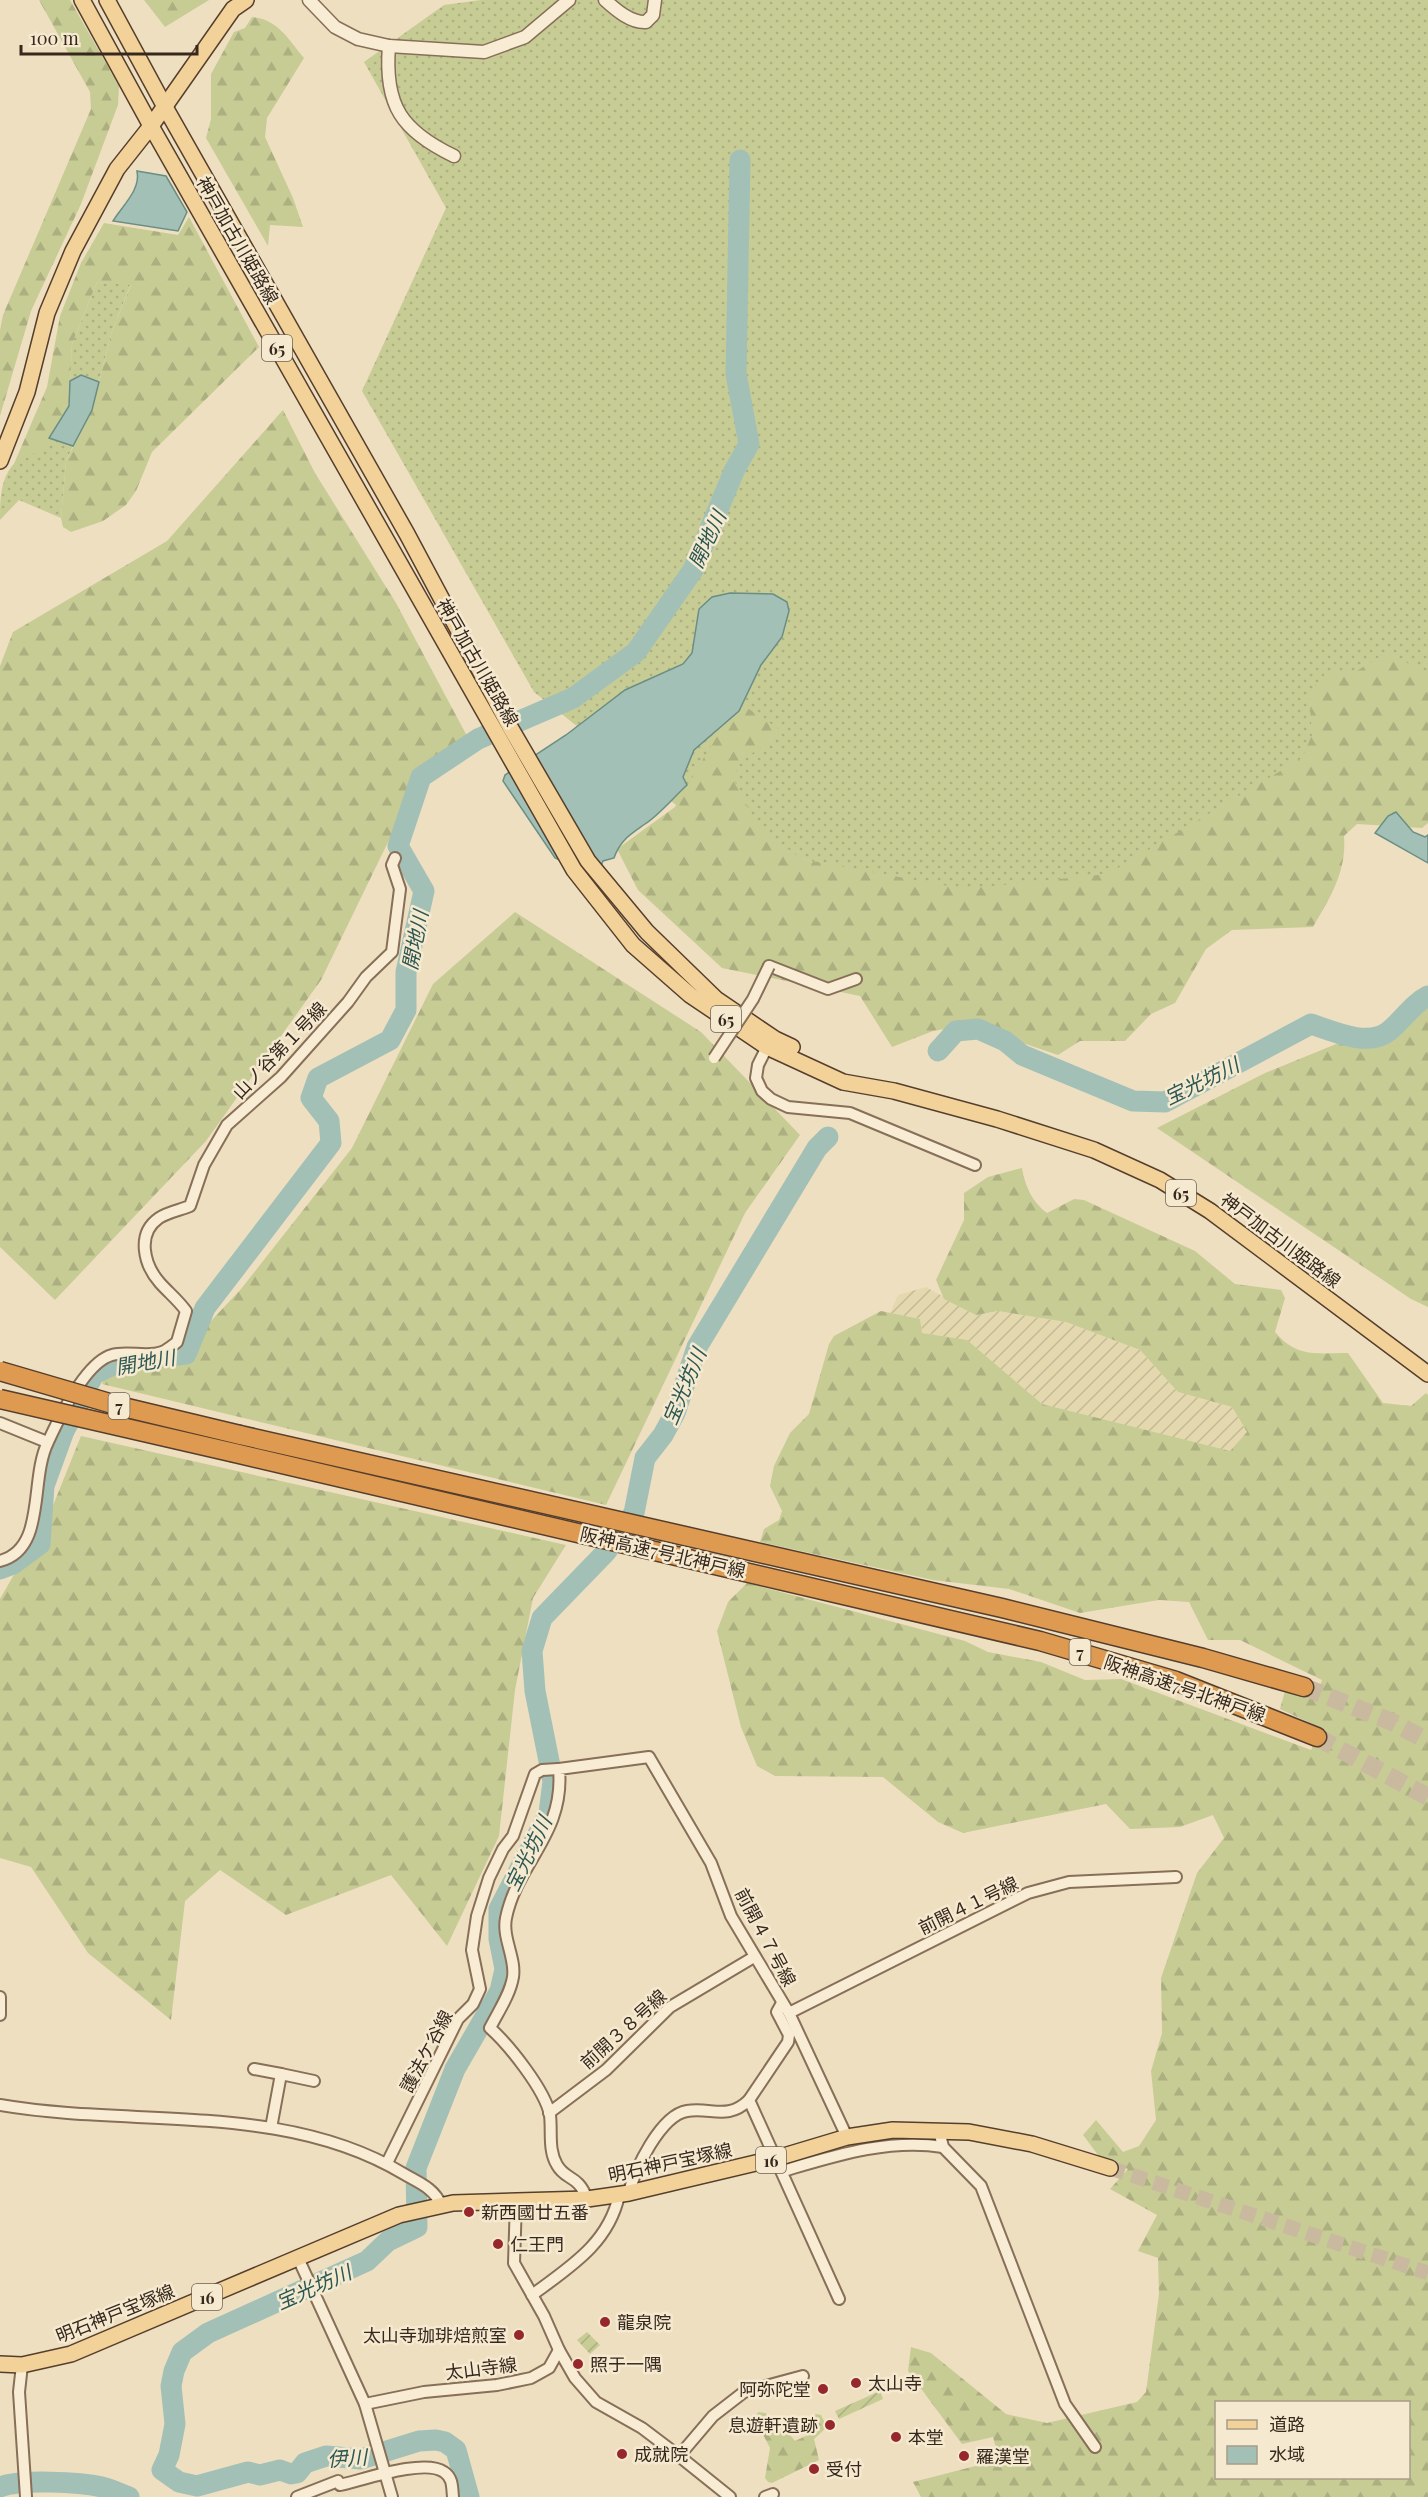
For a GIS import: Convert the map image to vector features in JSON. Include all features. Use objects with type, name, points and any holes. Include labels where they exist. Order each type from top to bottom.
[{"type":"highway","name":"阪神高速7号北神戸線","points":[[0,1371],[123,1407],[240,1435],[452,1494],[836,1592],[1040,1641],[1142,1670],[1215,1695],[1317,1737]]},
{"type":"highway","name":"阪神高速7号北神戸線","points":[[0,1398],[235,1453],[452,1494],[1002,1608],[1203,1658],[1304,1687]]},
{"type":"main road","name":"神戸加古川姫路線","points":[[82,0],[151,126],[574,870],[641,952],[690,995],[767,1047],[843,1082],[894,1091]]},
{"type":"main road","name":"神戸加古川姫路線","points":[[107,0],[165,108],[407,534],[487,686],[588,861],[647,932],[716,999],[776,1039],[850,1075],[894,1091],[998,1119],[1094,1150],[1160,1180],[1210,1211],[1428,1374]]},
{"type":"main road","points":[[0,461],[27,392],[47,312],[73,251],[117,169],[165,108],[233,9],[246,0]]},
{"type":"main road","name":"明石神戸宝塚線","points":[[0,2364],[22,2365],[71,2354],[300,2264],[410,2213],[434,2207],[587,2199],[624,2194],[780,2164],[847,2137],[893,2130],[969,2132],[1032,2144],[1110,2168]]},
{"type":"street","points":[[309,0],[335,27],[358,39],[389,46],[484,52],[525,37],[568,0]]},
{"type":"street","points":[[605,0],[622,14],[639,23],[646,22],[653,15],[655,0]]},
{"type":"street","points":[[389,46],[389,85],[397,108],[409,129],[431,145],[454,156]]},
{"type":"street","name":"山ノ谷第１号線","points":[[47,1442],[87,1372],[111,1355],[161,1352],[177,1342],[186,1311],[159,1282],[143,1247],[151,1225],[162,1216],[190,1206],[204,1165],[227,1125],[281,1077],[348,1002],[366,977],[392,952],[400,890],[392,865],[395,858]]},
{"type":"street","points":[[714,1058],[753,999],[769,966],[828,989],[856,978]]},
{"type":"street","points":[[767,1047],[758,1065],[756,1078],[762,1091],[771,1099],[788,1107],[850,1113],[975,1165]]},
{"type":"street","points":[[0,1423],[47,1442],[35,1490],[34,1525],[21,1550],[12,1558],[0,1561]]},
{"type":"street","name":"前開４７号線","points":[[549,2113],[522,2063],[490,2028],[513,1976],[506,1941],[505,1920],[514,1895],[550,1829],[560,1783],[559,1769],[649,1757],[711,1863],[731,1916],[789,2013],[847,2137]]},
{"type":"street","name":"護法ケ谷線","points":[[387,2163],[458,2019],[473,2004],[480,1989],[472,1950],[477,1916],[489,1878],[503,1849],[513,1836],[535,1774],[542,1770],[558,1769]]},
{"type":"street","name":"前開４１号線","points":[[789,2013],[1050,1885],[1176,1877]]},
{"type":"street","name":"前開３８号線","points":[[549,2113],[606,2070],[670,2007],[754,1957]]},
{"type":"street","points":[[0,1998],[0,2015]]},
{"type":"street","points":[[532,2295],[596,2245],[645,2154],[666,2124],[676,2115],[686,2111],[734,2111],[749,2100],[788,2042],[789,2035],[777,2012],[782,2002]]},
{"type":"street","points":[[254,2069],[314,2081]]},
{"type":"street","points":[[271,2128],[281,2074]]},
{"type":"street","points":[[749,2100],[780,2164],[839,2299]]},
{"type":"street","points":[[0,2105],[28,2110],[142,2116],[271,2128],[356,2150],[387,2163],[436,2193],[434,2207]]},
{"type":"street","points":[[549,2113],[554,2158],[558,2168],[581,2184],[587,2199]]},
{"type":"street","points":[[939,2130],[943,2147],[981,2186],[1065,2404],[1095,2447]]},
{"type":"street","points":[[780,2164],[886,2147],[928,2145],[943,2147]]},
{"type":"street","points":[[516,2201],[514,2263],[575,2378],[596,2402],[650,2433],[730,2497]]},
{"type":"street","points":[[300,2264],[365,2404],[392,2497]]},
{"type":"street","name":"太山寺線","points":[[365,2404],[424,2392],[497,2385],[531,2378],[549,2368],[559,2350]]},
{"type":"street","points":[[22,2365],[19,2392],[26,2497]]},
{"type":"street","points":[[679,2456],[713,2416],[744,2392],[803,2376]]},
{"type":"street","points":[[297,2497],[338,2481],[340,2485],[417,2467],[431,2467],[444,2472],[452,2481],[453,2497]]},
{"type":"shaded area","points":[[926,1287],[976,1315],[998,1311],[1066,1322],[1140,1350],[1178,1392],[1232,1407],[1247,1432],[1230,1452],[1042,1404],[967,1341],[922,1333],[920,1319],[890,1313],[898,1295]]},
{"type":"green space","points":[[39,0],[70,0],[119,86],[118,105],[81,204],[31,311],[0,416],[0,330],[3,315],[91,109],[90,92]]},
{"type":"green space","points":[[144,0],[209,0],[165,27]]},
{"type":"green space","points":[[481,0],[1428,0],[1428,739],[1116,921],[725,844],[534,692],[362,391],[446,208],[364,62],[444,5]]},
{"type":"green space","points":[[252,17],[276,26],[304,58],[267,118],[265,137],[293,198],[303,227],[270,225],[268,246],[206,138],[211,119],[211,74],[234,32],[245,28]]},
{"type":"green space","points":[[189,217],[259,347],[152,452],[136,491],[126,505],[103,521],[71,532],[63,527],[61,518],[66,461],[92,410],[112,331],[131,285],[97,282],[72,344],[69,406],[43,448],[13,466],[47,387],[60,316],[81,263],[104,223],[178,235]]},
{"type":"green space","points":[[97,282],[131,284],[112,331],[99,382],[81,375],[70,381],[72,344]]},
{"type":"green space","points":[[283,410],[315,473],[396,603],[467,736],[407,803],[321,980],[206,1141],[55,1300],[0,1247],[0,666],[13,632],[167,541]]},
{"type":"green space","points":[[49,438],[73,446],[66,461],[61,518],[19,500],[0,520],[2,492],[8,472],[16,462],[41,447]]},
{"type":"green space","points":[[1387,652],[1428,674],[1428,823],[1422,828],[1357,824],[1344,836],[1340,873],[1313,927],[1232,930],[1206,949],[1175,1003],[1151,1014],[1125,1041],[1080,1041],[1058,1055],[969,1025],[933,1031],[892,1047],[860,996],[722,968],[638,890],[617,849],[675,807],[719,732],[746,707],[783,732],[738,763],[734,780],[758,828],[802,859],[964,889],[1108,874],[1302,758],[1312,735],[1309,692],[1328,671],[1355,672]]},
{"type":"green space","points":[[515,912],[701,1032],[800,1135],[745,1213],[606,1505],[102,1384],[107,1372],[179,1355],[241,1289],[352,1148],[433,984]]},
{"type":"green space","points":[[1428,1006],[1428,1307],[1411,1299],[1157,1128],[1265,1073],[1341,1042],[1399,1028]]},
{"type":"green space","points":[[1022,1168],[1030,1193],[1047,1213],[1074,1199],[1084,1200],[1195,1251],[1235,1284],[1281,1290],[1285,1298],[1275,1332],[1299,1350],[1317,1353],[1348,1353],[1383,1403],[1411,1406],[1426,1393],[1428,1395],[1428,2497],[921,2497],[913,2482],[999,2460],[993,2437],[962,2444],[908,2371],[911,2347],[931,2353],[1006,2414],[1047,2423],[1137,2402],[1146,2392],[1159,2294],[1158,2258],[1138,2251],[1157,2215],[1110,2189],[1128,2169],[1101,2159],[1083,2135],[1096,2120],[1123,2152],[1139,2146],[1156,2120],[1151,2071],[1162,2033],[1161,1978],[1197,1873],[1224,1838],[1213,1815],[1180,1827],[1130,1829],[1106,1804],[963,1833],[938,1822],[883,1777],[775,1776],[757,1766],[741,1727],[717,1631],[728,1602],[747,1583],[965,1641],[988,1652],[1041,1662],[1085,1680],[1121,1679],[1311,1750],[1321,1728],[1280,1709],[1285,1691],[1314,1700],[1322,1680],[1240,1640],[1208,1640],[1189,1602],[1159,1600],[1080,1613],[1009,1589],[933,1580],[760,1542],[764,1529],[779,1520],[782,1511],[770,1486],[774,1466],[790,1433],[809,1414],[829,1344],[834,1336],[881,1311],[920,1319],[922,1333],[967,1340],[1042,1404],[1230,1451],[1247,1432],[1232,1407],[1178,1392],[1140,1350],[1066,1322],[998,1311],[976,1315],[944,1299],[936,1280],[964,1220],[964,1193],[988,1177]]},
{"type":"green space","points":[[81,1436],[566,1545],[533,1598],[515,1690],[499,1836],[447,1946],[391,1875],[286,1915],[220,1870],[185,1901],[171,2020],[88,1953],[31,1867],[0,1858],[0,1599],[52,1508]]},
{"type":"green space","points":[[587,2332],[600,2345],[590,2354],[577,2340]]},
{"type":"green space","points":[[880,2391],[883,2399],[839,2419],[835,2411]]},
{"type":"green space","points":[[758,2412],[766,2413],[775,2433],[786,2430],[795,2441],[812,2433],[809,2417],[821,2415],[827,2427],[814,2439],[819,2460],[772,2483],[768,2482],[765,2478],[770,2448],[755,2419]]},
{"type":"water","points":[[137,171],[166,176],[187,212],[178,231],[113,221],[134,191]]},
{"type":"water","points":[[81,375],[99,382],[92,410],[73,446],[49,438],[69,406],[70,381]]},
{"type":"water","points":[[730,593],[773,594],[787,602],[789,611],[782,637],[761,665],[739,711],[694,750],[683,777],[687,785],[656,816],[626,838],[619,846],[614,858],[603,861],[600,868],[591,874],[555,858],[503,781],[505,775],[566,735],[625,690],[683,664],[692,653],[699,609],[712,597]]},
{"type":"water","points":[[1396,812],[1413,832],[1425,837],[1428,835],[1428,863],[1375,833],[1388,816]]},
{"type":"waterway","name":"開地川","points":[[0,1569],[13,1564],[40,1544],[44,1486],[64,1431],[94,1374],[119,1362],[186,1354],[205,1308],[331,1143],[329,1121],[311,1098],[318,1078],[390,1040],[406,1010],[406,972],[424,891],[398,846],[421,777],[478,739],[573,698],[636,652],[693,570],[734,471],[749,444],[736,374],[740,160]]},
{"type":"waterway","name":"宝光坊川","points":[[938,1051],[956,1031],[978,1029],[1005,1041],[1022,1055],[1133,1101],[1165,1102],[1311,1024],[1340,1034],[1361,1038],[1381,1036],[1428,996]]},
{"type":"waterway","name":"宝光坊川","points":[[469,2497],[456,2450],[445,2442],[436,2440],[419,2441],[361,2459],[326,2456],[305,2463],[297,2473],[291,2474],[280,2470],[260,2475],[248,2472],[197,2486],[179,2482],[162,2470],[169,2455],[175,2424],[171,2386],[174,2371],[182,2352],[208,2333],[367,2261],[388,2241],[417,2227],[416,2168],[455,2069],[500,1991],[505,1969],[499,1939],[499,1909],[549,1813],[553,1781],[535,1691],[532,1651],[542,1618],[606,1552],[634,1513],[645,1458],[663,1435],[675,1413],[697,1347],[817,1148],[828,1137]]},
{"type":"waterway","name":"伊川","points":[[0,2487],[35,2482],[80,2484],[105,2488],[129,2497]]},
{"type":"tunnel","points":[[1304,1687],[1392,1722],[1428,1741]]},
{"type":"tunnel","points":[[1317,1737],[1428,1797]]},
{"type":"tunnel","points":[[1110,2168],[1428,2273]]},
{"type":"place","name":"新西國廿五番","points":[[469,2212]]},
{"type":"place","name":"仁王門","points":[[498,2244]]},
{"type":"place","name":"龍泉院","points":[[605,2322]]},
{"type":"place","name":"太山寺珈琲焙煎室","points":[[519,2335]]},
{"type":"place","name":"照于一隅","points":[[578,2364]]},
{"type":"place","name":"太山寺","points":[[856,2383]]},
{"type":"place","name":"阿弥陀堂","points":[[823,2389]]},
{"type":"place","name":"息遊軒遺跡","points":[[830,2425]]},
{"type":"place","name":"本堂","points":[[896,2437]]},
{"type":"place","name":"成就院","points":[[622,2454]]},
{"type":"place","name":"羅漢堂","points":[[964,2456]]},
{"type":"place","name":"受付","points":[[814,2469]]}]
